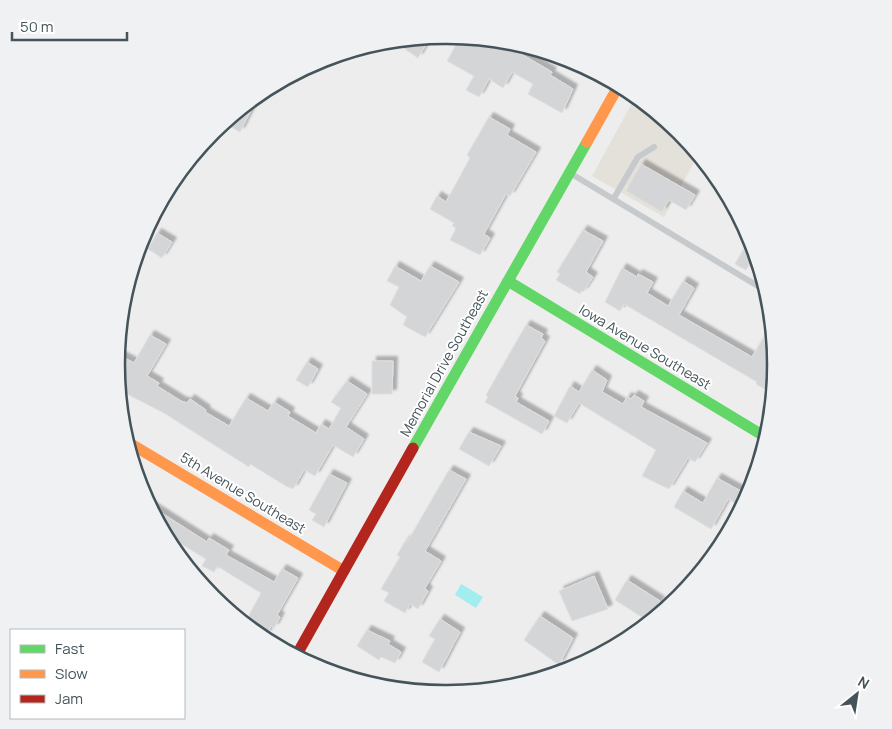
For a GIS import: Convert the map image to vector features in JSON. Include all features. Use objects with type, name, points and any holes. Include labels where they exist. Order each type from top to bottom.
[{"type":"street","name":"Memorial Drive Southeast","points":[[300,650],[615,92]]},
{"type":"street","name":"Iowa Avenue Southeast","points":[[508,281],[759,434]]},
{"type":"street","name":"5th Avenue Southeast","points":[[136,447],[344,572]]},
{"type":"lane","points":[[614,198],[638,157],[654,146]]},
{"type":"lane","points":[[569,172],[757,284]]},
{"type":"shaded area","points":[[632,104],[657,123],[694,162],[664,217],[592,176]]},
{"type":"water","points":[[461,584],[483,597],[476,608],[455,595]]},
{"type":"building","points":[[426,44],[418,58],[402,47],[404,46]]},
{"type":"building","points":[[457,44],[488,46],[509,50],[518,52],[552,72],[550,75],[573,89],[562,113],[528,94],[533,84],[512,72],[503,88],[489,79],[479,97],[466,90],[474,76],[447,61]]},
{"type":"building","points":[[251,110],[240,132],[231,127]]},
{"type":"building","points":[[489,117],[510,129],[507,135],[536,152],[510,196],[506,194],[484,234],[490,238],[480,255],[450,240],[455,231],[455,227],[452,226],[454,223],[430,209],[437,196],[446,202],[470,158],[467,155]]},
{"type":"building","points":[[641,164],[695,195],[686,210],[669,200],[662,212],[626,191]]},
{"type":"building","points":[[583,230],[603,241],[586,272],[593,277],[580,294],[556,280],[560,274],[557,272]]},
{"type":"building","points":[[157,233],[172,242],[162,258],[148,249]]},
{"type":"building","points":[[743,250],[746,252],[750,262],[746,270],[735,264]]},
{"type":"building","points":[[395,266],[421,281],[430,266],[459,282],[425,337],[403,325],[407,317],[390,305],[399,287],[387,281]]},
{"type":"building","points":[[622,268],[637,277],[638,274],[653,282],[647,293],[668,306],[683,281],[694,288],[679,315],[752,357],[763,338],[766,340],[766,390],[756,384],[757,382],[624,304],[620,311],[605,302]]},
{"type":"building","points":[[526,325],[543,334],[541,338],[545,341],[515,396],[518,398],[516,402],[549,421],[542,434],[485,402],[488,397],[486,395]]},
{"type":"building","points":[[150,335],[166,344],[147,376],[159,383],[157,386],[181,401],[187,403],[190,399],[206,410],[205,412],[229,426],[246,398],[268,411],[274,402],[290,412],[288,416],[316,433],[321,424],[329,429],[341,408],[331,402],[347,381],[367,394],[346,427],[364,439],[353,457],[333,445],[315,476],[304,470],[293,489],[250,464],[249,467],[164,413],[127,394],[125,358],[134,363]]},
{"type":"building","points":[[372,361],[393,361],[392,394],[372,394]]},
{"type":"building","points":[[307,362],[318,369],[308,387],[296,380]]},
{"type":"building","points":[[592,370],[607,380],[602,392],[623,404],[627,397],[631,399],[634,395],[644,401],[641,407],[707,443],[695,462],[688,458],[669,489],[642,476],[656,450],[579,403],[567,423],[554,416],[570,386],[579,392]]},
{"type":"building","points":[[469,432],[501,446],[489,466],[459,449]]},
{"type":"building","points":[[449,470],[466,479],[425,551],[441,561],[425,588],[428,591],[418,609],[410,604],[405,613],[384,601],[389,593],[381,589],[400,557],[397,555],[406,540],[408,541]]},
{"type":"building","points":[[329,474],[347,483],[324,527],[312,520],[316,514],[309,510]]},
{"type":"building","points":[[717,478],[740,491],[735,503],[728,499],[711,529],[674,507],[683,491],[703,503]]},
{"type":"building","points":[[162,513],[207,542],[209,538],[229,550],[226,555],[274,582],[282,569],[298,578],[277,615],[280,617],[274,628],[271,626],[268,631],[248,617],[261,593],[217,566],[214,572],[202,566],[206,559],[179,542]]},
{"type":"building","points":[[594,576],[608,609],[572,621],[559,591]]},
{"type":"building","points":[[627,580],[660,601],[657,606],[643,618],[615,600]]},
{"type":"building","points":[[540,616],[573,638],[559,665],[524,640]]},
{"type":"building","points":[[440,619],[460,632],[439,672],[422,662],[435,639],[429,636]]},
{"type":"building","points":[[367,630],[390,641],[388,644],[401,652],[395,663],[381,657],[379,660],[357,646]]},
{"type":"traffic: fast","points":[[413,448],[587,142]]},
{"type":"traffic: fast","points":[[508,281],[759,433]]},
{"type":"traffic: slow","points":[[587,142],[615,92]]},
{"type":"traffic: slow","points":[[136,447],[344,571]]},
{"type":"traffic: jam","points":[[300,650],[413,448]]}]
